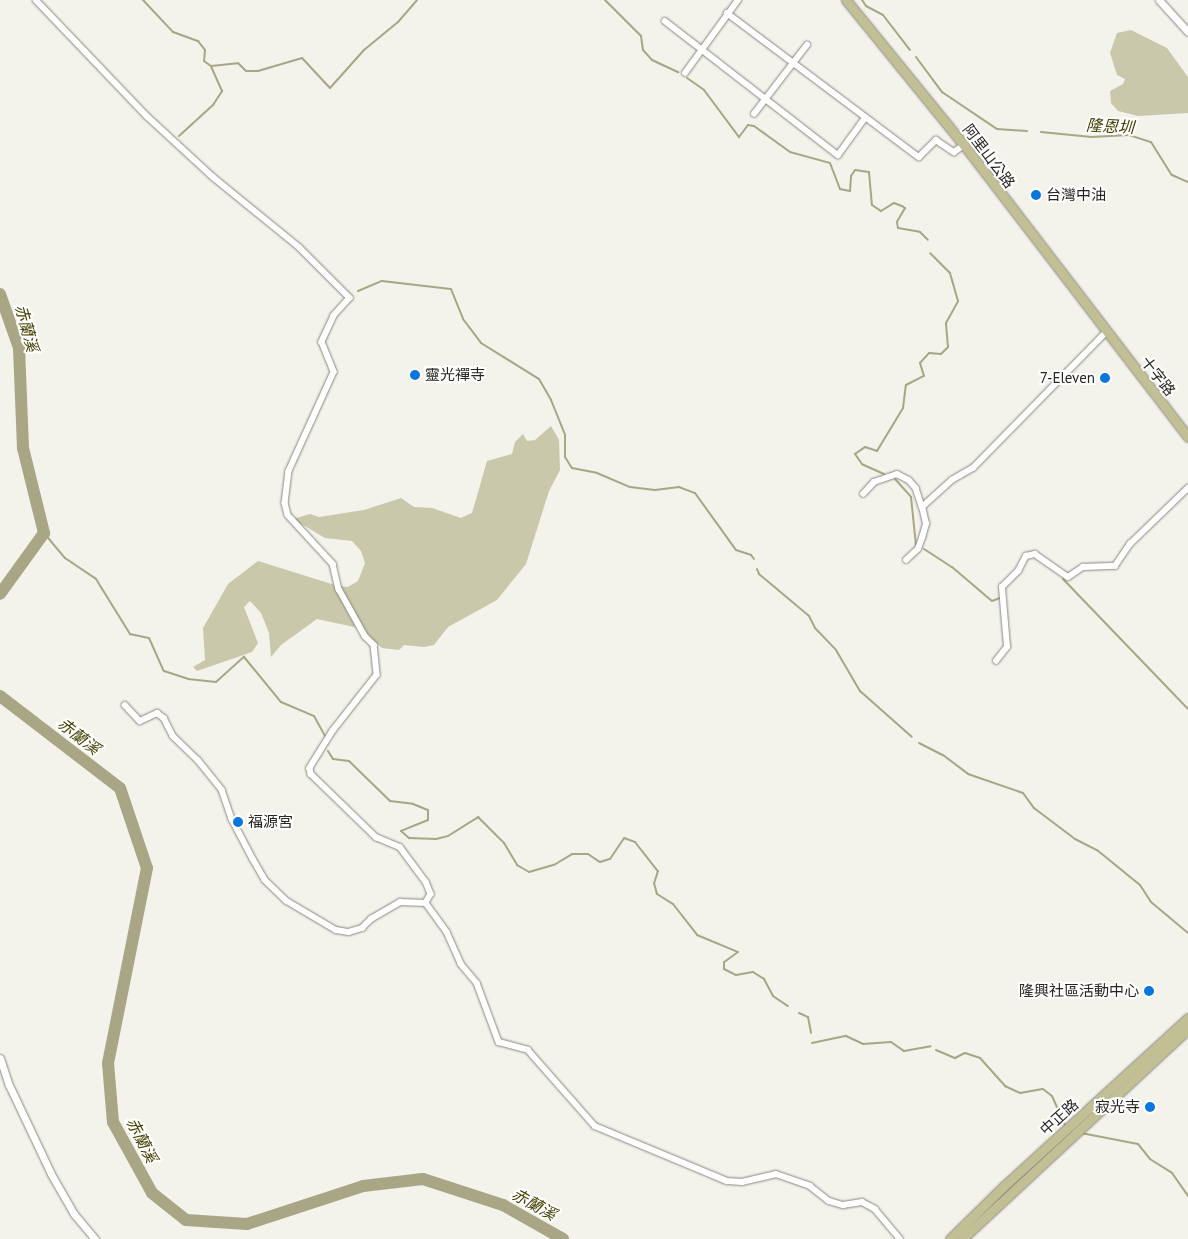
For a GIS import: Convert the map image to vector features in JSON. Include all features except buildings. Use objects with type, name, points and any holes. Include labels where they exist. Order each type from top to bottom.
[{"type":"main road","name":"阿里山公路","points":[[846,0],[964,145],[1106,332]]},
{"type":"main road","name":"十字路","points":[[1106,332],[1188,437]]},
{"type":"main road","name":"中正路","points":[[950,1239],[1004,1186],[1188,1018]]},
{"type":"main road","name":"中正路","points":[[962,1239],[1188,1030]]},
{"type":"street","points":[[36,0],[147,116],[213,177],[299,247],[350,298],[334,316],[322,342],[334,372],[289,471],[285,503],[288,515],[333,564],[343,596],[365,636],[374,645],[377,675],[333,731],[310,768],[310,774],[376,837],[400,847],[426,882],[431,894],[426,903]]},
{"type":"street","points":[[685,74],[738,0]]},
{"type":"street","points":[[1159,0],[1188,32]]},
{"type":"street","points":[[727,14],[919,157],[936,140],[954,152],[964,145]]},
{"type":"street","points":[[665,21],[838,155],[866,118]]},
{"type":"street","points":[[754,114],[807,45]]},
{"type":"street","points":[[922,507],[952,480],[973,468],[1106,332]]},
{"type":"street","points":[[863,494],[874,482],[897,474],[916,488],[926,524],[918,549],[906,560]]},
{"type":"street","points":[[996,661],[1007,647],[1002,587],[1018,571],[1026,556],[1035,554],[1068,577],[1083,567],[1114,566],[1130,544],[1188,488]]},
{"type":"street","points":[[125,705],[140,721],[158,713],[164,718],[173,736],[198,760],[222,790],[232,819],[253,859],[266,880],[287,901],[336,930],[349,932],[362,928],[371,919],[400,902],[426,903]]},
{"type":"street","points":[[426,903],[447,932],[461,964],[477,983],[499,1042],[528,1050],[595,1126],[727,1181],[742,1182],[776,1174],[810,1186],[829,1201],[843,1205],[862,1202],[875,1209],[900,1239]]},
{"type":"street","points":[[0,1058],[9,1086],[51,1174],[74,1214],[95,1239]]},
{"type":"shaded area","points":[[1131,30],[1167,48],[1188,77],[1188,113],[1138,116],[1118,111],[1111,103],[1110,91],[1123,84],[1125,79],[1117,75],[1110,53],[1117,33]]},
{"type":"shaded area","points":[[551,426],[559,440],[560,470],[549,491],[526,564],[497,600],[448,627],[434,645],[424,647],[404,645],[399,650],[382,648],[359,628],[317,619],[281,645],[271,657],[269,633],[261,613],[250,601],[244,607],[258,643],[252,652],[197,671],[193,667],[205,660],[203,628],[228,584],[258,561],[338,586],[348,587],[358,581],[365,563],[361,551],[352,541],[325,538],[293,519],[310,514],[319,517],[364,510],[401,498],[414,507],[432,508],[461,518],[472,513],[487,461],[512,454],[515,442],[523,434],[527,441],[535,440]]},
{"type":"waterway","points":[[143,0],[173,32],[198,41],[205,50],[204,61],[211,66],[238,63],[246,71],[258,71],[302,58],[330,88],[364,50],[398,22],[417,0]]},
{"type":"waterway","points":[[605,0],[641,36],[643,50],[652,60],[678,72]]},
{"type":"waterway","name":"隆恩圳","points":[[862,0],[866,6],[883,15],[910,50]]},
{"type":"waterway","name":"隆恩圳","points":[[916,57],[942,92],[997,129],[1027,131]]},
{"type":"waterway","points":[[179,136],[213,105],[222,91],[211,66]]},
{"type":"waterway","points":[[687,78],[704,90],[739,137],[748,125],[754,126],[790,152],[830,163],[840,189],[850,191],[851,176],[855,170],[869,172],[872,205],[881,211],[894,203],[902,206],[905,208],[897,222],[898,228],[920,232],[928,240]]},
{"type":"waterway","name":"隆恩圳","points":[[1041,132],[1092,137],[1129,135],[1151,142],[1172,175],[1188,182]]},
{"type":"waterway","points":[[884,474],[862,464],[855,454],[865,447],[877,451],[903,408],[906,385],[924,376],[920,363],[929,353],[941,354],[948,347],[946,323],[958,301],[950,273],[930,253]]},
{"type":"waterway","points":[[358,291],[382,281],[451,289],[463,319],[481,343],[539,379],[551,400],[565,435],[565,457],[572,468],[597,473],[630,487],[655,490],[679,487],[695,493],[736,550],[751,555],[754,559]]},
{"type":"waterway","name":"赤蘭溪","points":[[0,294],[19,348],[23,448],[44,533],[0,594]]},
{"type":"waterway","points":[[895,479],[911,497],[916,545]]},
{"type":"waterway","points":[[44,533],[65,558],[96,579],[130,634],[149,638],[164,671],[188,679],[216,682],[244,657],[281,702],[314,716],[325,736]]},
{"type":"waterway","points":[[924,549],[952,567],[992,601],[1000,598]]},
{"type":"waterway","points":[[757,569],[759,574],[809,616],[815,628],[836,650],[860,691],[912,737]]},
{"type":"waterway","points":[[1063,579],[1188,709]]},
{"type":"waterway","name":"赤蘭溪","points":[[0,696],[120,788],[147,868],[108,1063],[113,1122],[152,1193],[186,1220],[247,1224],[363,1186],[423,1179],[503,1205],[563,1239]]},
{"type":"waterway","points":[[919,743],[943,755],[968,774],[1023,793],[1034,808],[1075,839],[1097,850],[1140,885],[1151,902],[1188,933]]},
{"type":"waterway","points":[[328,751],[333,759],[349,761],[390,801],[413,804],[428,810],[428,820],[401,831],[409,838],[436,839],[448,836],[478,817],[504,843],[517,865],[529,872],[554,865],[572,854],[588,854],[600,862],[610,859],[624,838],[635,842],[658,871],[654,883],[657,894],[673,904],[697,935],[738,952],[724,962],[724,969],[736,975],[753,972],[764,979],[773,996],[788,1006]]},
{"type":"waterway","points":[[799,1013],[808,1017],[811,1033]]},
{"type":"waterway","points":[[812,1043],[846,1036],[863,1044],[891,1042],[904,1051],[931,1046]]},
{"type":"waterway","points":[[936,1050],[955,1058],[965,1053],[980,1058],[1005,1086],[1020,1093],[1043,1089],[1052,1096],[1065,1125]]},
{"type":"waterway","points":[[1081,1133],[1138,1144],[1150,1159],[1172,1173],[1188,1196]]},
{"type":"place","name":"台灣中油","points":[[1036,195]]},
{"type":"place","name":"靈光禪寺","points":[[415,375]]},
{"type":"place","name":"7-Eleven","points":[[1105,378]]},
{"type":"place","name":"福源宮","points":[[238,822]]},
{"type":"place","name":"隆興社區活動中心","points":[[1149,991]]},
{"type":"place","name":"寂光寺","points":[[1150,1107]]}]
